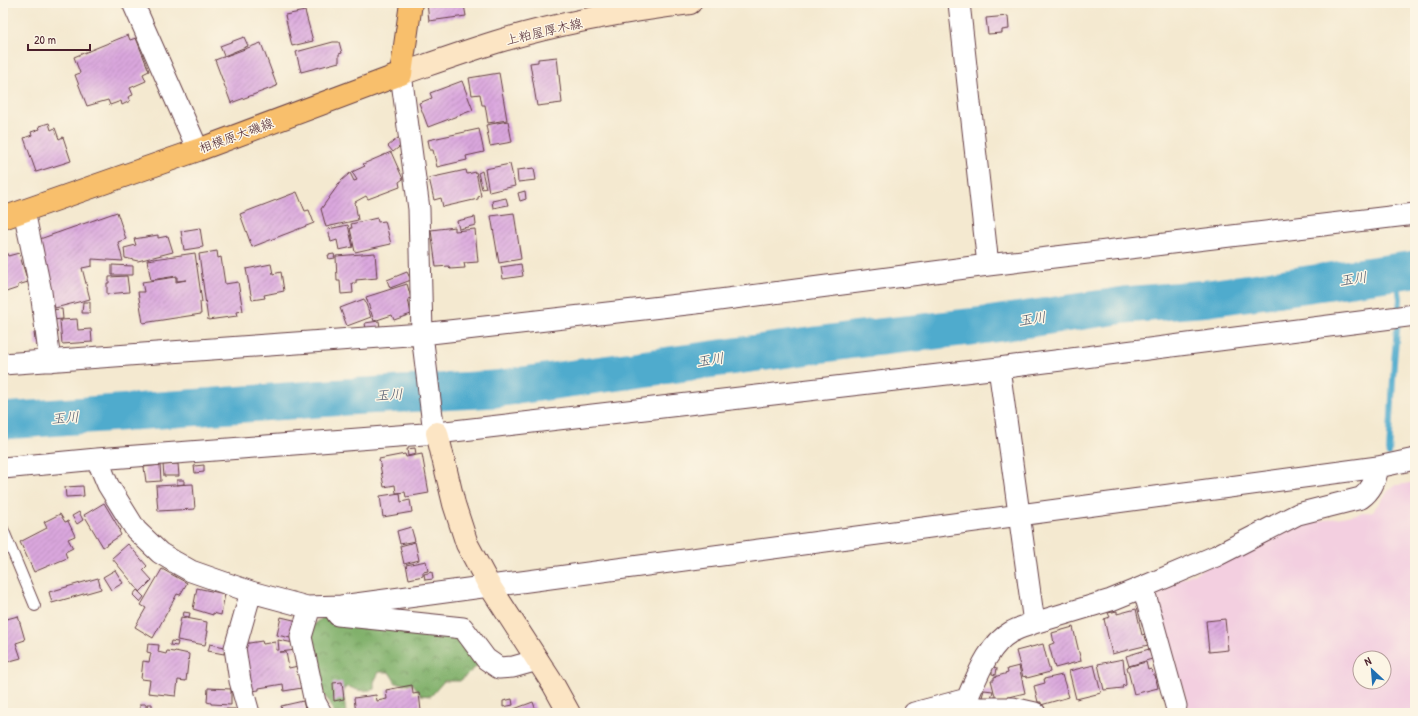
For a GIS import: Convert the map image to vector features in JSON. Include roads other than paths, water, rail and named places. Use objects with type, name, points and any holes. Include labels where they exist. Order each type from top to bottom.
[{"type":"main road","points":[[401,74],[411,3]]},
{"type":"main road","name":"相模原大磯線","points":[[3,218],[198,150],[401,74]]},
{"type":"street","points":[[133,3],[198,150]]},
{"type":"street","name":"上粕屋厚木線","points":[[401,74],[497,42],[556,27],[641,9],[690,3]]},
{"type":"street","points":[[959,3],[988,265]]},
{"type":"street","points":[[401,74],[419,209],[422,336],[435,430],[454,504],[467,544],[489,585],[554,684],[569,713]]},
{"type":"street","points":[[24,211],[41,292],[50,362]]},
{"type":"street","points":[[3,364],[422,336],[696,303],[988,265],[1415,214]]},
{"type":"street","points":[[3,468],[435,430],[999,368],[1413,315]]},
{"type":"street","points":[[999,368],[1034,623]]},
{"type":"street","points":[[97,459],[108,485],[136,530],[160,553],[191,572],[251,592],[320,607],[338,615],[464,628],[486,659],[499,668],[513,667],[538,660]]},
{"type":"street","points":[[320,607],[1378,467],[1415,459]]},
{"type":"street","points":[[914,713],[967,699],[989,654],[1003,637],[1011,632],[1034,623],[1111,600],[1143,587],[1216,556],[1298,514],[1361,498],[1368,493],[1377,477],[1378,467]]},
{"type":"street","points":[[1143,587],[1171,711]]},
{"type":"street","points":[[249,713],[240,681],[235,648],[251,592]]},
{"type":"street","points":[[320,607],[301,637],[315,702],[321,713]]},
{"type":"street","points":[[967,699],[975,708],[1013,708],[1035,713]]},
{"type":"lane","points":[[3,529],[35,606]]},
{"type":"waterway","name":"玉川","points":[[3,421],[345,397],[495,389],[853,340],[987,325],[1125,305],[1209,298],[1415,269]]},
{"type":"waterway","points":[[1389,454],[1394,361],[1400,299],[1396,272]]}]
